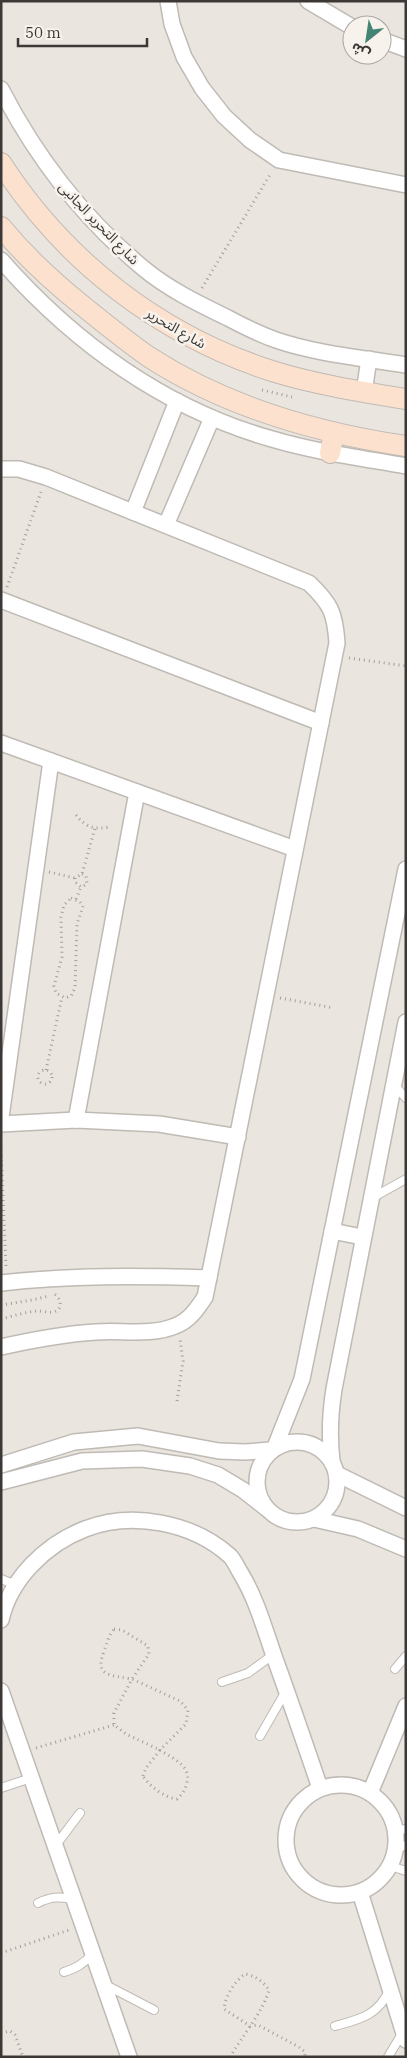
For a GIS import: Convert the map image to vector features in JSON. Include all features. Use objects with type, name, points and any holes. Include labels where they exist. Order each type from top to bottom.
[{"type":"street","points":[[168,1],[172,24],[184,57],[202,88],[224,116],[250,140],[279,160],[406,185]]},
{"type":"street","points":[[308,1],[342,21]]},
{"type":"street","points":[[392,44],[406,49]]},
{"type":"street","name":"شارع التحرير الجانبى","points":[[1,89],[21,127],[54,176],[103,231],[144,269],[193,302],[277,340],[321,351],[406,365]]},
{"type":"street","name":"شارع التحرير","points":[[1,163],[36,211],[62,241],[130,301],[174,328],[215,350],[273,372],[406,399]]},
{"type":"street","points":[[1,226],[40,269],[72,297],[150,357],[192,381],[236,401],[282,418],[334,433],[406,446]]},
{"type":"street","points":[[1,260],[48,310],[78,336],[118,366],[177,401],[212,418],[270,439],[330,453],[406,466]]},
{"type":"street","points":[[72,297],[96,273]]},
{"type":"street","points":[[364,392],[369,359]]},
{"type":"street","points":[[133,512],[177,401]]},
{"type":"street","points":[[166,525],[212,418]]},
{"type":"street","points":[[330,453],[334,433]]},
{"type":"street","points":[[1,469],[19,469],[46,477],[309,583],[326,599],[335,620],[335,656],[205,1297],[193,1314],[177,1326],[157,1331],[96,1332],[35,1339],[1,1347]]},
{"type":"street","points":[[2,601],[321,723]]},
{"type":"street","points":[[1,743],[296,849]]},
{"type":"street","points":[[1,1117],[51,761]]},
{"type":"street","points":[[76,1120],[137,792]]},
{"type":"street","points":[[266,1508],[259,1497],[256,1484],[257,1471],[263,1460],[273,1449],[302,1379],[406,869]]},
{"type":"street","points":[[314,1520],[329,1508],[337,1492],[329,1437],[330,1413],[362,1237],[406,1022]]},
{"type":"street","points":[[1,1124],[76,1120],[159,1124],[238,1137]]},
{"type":"street","points":[[332,1230],[362,1237]]},
{"type":"street","points":[[4,1283],[113,1277],[209,1278]]},
{"type":"street","points":[[1,1464],[74,1442],[138,1436],[218,1451],[245,1452],[273,1449],[287,1442],[300,1441],[313,1444],[324,1451],[335,1468],[406,1508]]},
{"type":"street","points":[[1,1482],[82,1461],[142,1459],[190,1466],[218,1475],[243,1490],[280,1519],[297,1523],[314,1520],[358,1529],[406,1549]]},
{"type":"street","points":[[1,1620],[16,1585],[39,1557],[68,1536],[92,1526],[101,1523],[136,1520],[171,1525],[204,1539],[231,1557],[252,1590],[320,1788]]},
{"type":"street","points":[[1,1691],[4,1708],[22,1752],[129,2057]]},
{"type":"street","points":[[370,1793],[406,1706]]},
{"type":"street","points":[[333,1785],[346,1785],[370,1793],[382,1804],[401,1830],[401,1847],[390,1866],[378,1882],[360,1892],[343,1895],[326,1893],[310,1886],[298,1875],[289,1860],[285,1843],[287,1826],[294,1810],[305,1797],[320,1788],[333,1785]]},
{"type":"street","points":[[360,1892],[404,2036]]},
{"type":"lane","points":[[393,1082],[406,1098]]},
{"type":"lane","points":[[370,1199],[406,1179]]},
{"type":"lane","points":[[1,1579],[16,1585]]},
{"type":"lane","points":[[222,1682],[248,1673],[274,1654]]},
{"type":"lane","points":[[395,1669],[406,1656]]},
{"type":"lane","points":[[260,1736],[286,1691]]},
{"type":"lane","points":[[1,1788],[31,1778]]},
{"type":"lane","points":[[55,1847],[80,1813]]},
{"type":"lane","points":[[390,1866],[406,1871]]},
{"type":"lane","points":[[38,1903],[49,1898],[61,1896],[73,1899]]},
{"type":"lane","points":[[64,1972],[75,1969],[85,1963],[92,1954]]},
{"type":"lane","points":[[102,1983],[154,2010]]},
{"type":"lane","points":[[335,2026],[374,2012],[384,2002],[390,1990]]},
{"type":"lane","points":[[388,2057],[404,2036]]},
{"type":"path","points":[[193,302],[279,160]]},
{"type":"path","points":[[2,601],[46,477]]},
{"type":"path","points":[[335,656],[406,666]]},
{"type":"path","points":[[76,816],[87,826],[95,828],[109,827]]},
{"type":"path","points":[[36,869],[75,878],[82,874],[95,828]]},
{"type":"path","points":[[76,899],[80,888],[87,884],[86,876],[82,874]]},
{"type":"path","points":[[75,878],[75,882],[80,888]]},
{"type":"path","points":[[71,898],[76,899],[82,906],[77,924],[75,988],[71,996],[62,997],[56,993],[54,986],[62,957],[61,917],[66,901],[71,898]]},
{"type":"path","points":[[266,995],[334,1008]]},
{"type":"path","points":[[46,1070],[62,997]]},
{"type":"path","points":[[46,1070],[52,1078],[51,1081],[44,1084],[38,1080],[38,1076],[39,1073],[46,1070]]},
{"type":"path","points":[[1,1150],[4,1283]]},
{"type":"path","points":[[1,1305],[54,1294],[59,1297],[61,1303],[54,1312],[34,1312],[1,1319]]},
{"type":"path","points":[[177,1326],[183,1362],[177,1400]]},
{"type":"path","points":[[114,1725],[114,1713],[132,1679],[149,1654],[148,1646],[122,1630],[114,1629],[100,1662],[100,1668],[106,1674],[132,1679],[180,1701],[188,1710],[186,1724],[160,1750],[146,1768],[143,1776],[146,1781],[169,1798],[177,1799],[184,1793],[190,1777],[187,1769],[160,1750],[126,1734],[114,1725]]},
{"type":"path","points":[[22,1752],[114,1725]]},
{"type":"path","points":[[1,1953],[83,1925]]},
{"type":"path","points":[[230,2057],[250,2026],[267,1997],[269,1990],[264,1984],[245,1974],[238,1978],[224,2002],[224,2009],[250,2026],[258,2025],[299,2048],[304,2052],[305,2057]]},
{"type":"path","points":[[1,2033],[10,2031],[15,2035],[23,2057]]}]
